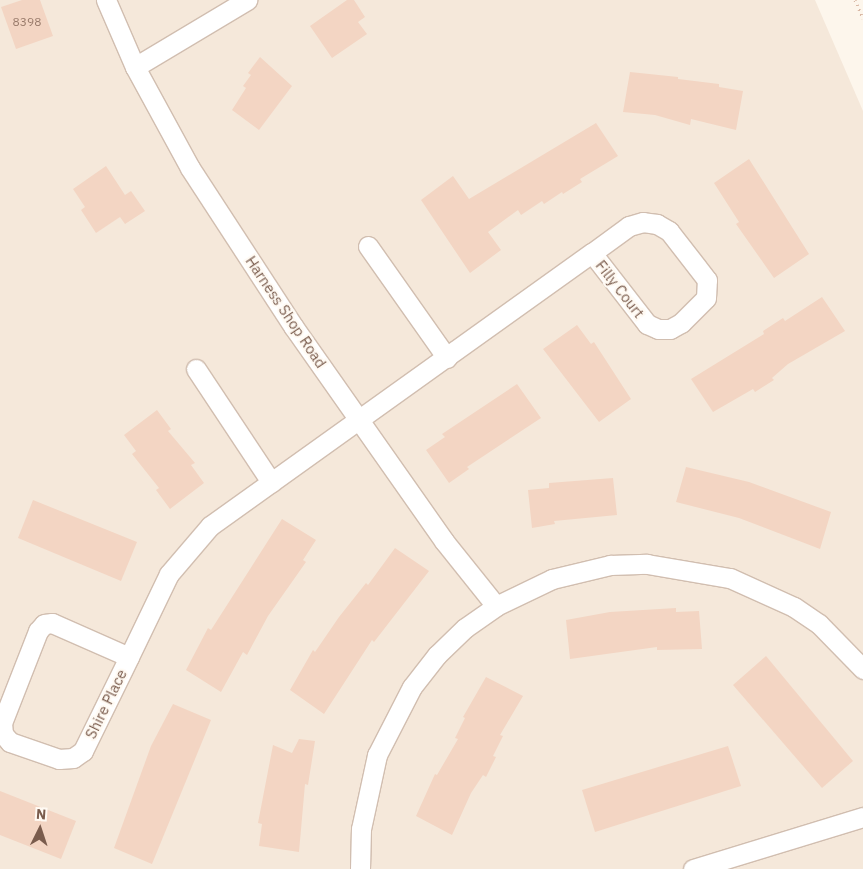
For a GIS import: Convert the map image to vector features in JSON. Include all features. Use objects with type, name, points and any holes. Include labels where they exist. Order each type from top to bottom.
[{"type":"street","name":"Harness Shop Road","points":[[106,0],[135,67],[190,168],[359,419],[444,541],[496,606]]},
{"type":"street","points":[[135,67],[247,0]]},
{"type":"street","name":"Filly Court","points":[[359,419],[447,358],[592,253],[630,226],[643,222],[657,224],[669,231],[707,280],[706,298],[681,323],[670,329],[658,329],[647,324],[592,253]]},
{"type":"street","points":[[368,246],[447,358]]},
{"type":"street","points":[[196,368],[271,482]]},
{"type":"street","name":"Shire Place","points":[[129,656],[52,623],[44,624],[38,631],[2,723],[3,734],[10,742],[59,759],[73,758],[83,750],[129,656],[164,582],[190,546],[210,526],[359,419]]},
{"type":"street","points":[[360,869],[366,796],[377,755],[394,716],[437,655],[465,628],[496,606],[552,579],[610,565],[647,564],[700,570],[739,581],[794,607],[820,624],[863,669]]},
{"type":"street","points":[[694,869],[863,817]]},
{"type":"path","points":[[855,0],[863,18]]},
{"type":"shaded area","points":[[0,0],[815,0],[863,111],[863,869],[0,869]]},
{"type":"building","points":[[22,0],[40,0],[53,36],[16,49],[1,7]]},
{"type":"building","points":[[347,0],[354,0],[365,17],[358,22],[367,34],[332,58],[310,26]]},
{"type":"building","points":[[260,57],[292,86],[259,130],[232,110],[246,88],[243,86],[251,75],[248,73]]},
{"type":"building","points":[[630,72],[678,77],[678,79],[719,84],[719,87],[743,91],[736,130],[691,119],[690,125],[655,115],[623,112]]},
{"type":"building","points":[[596,123],[618,156],[580,179],[582,182],[563,194],[562,192],[544,204],[542,201],[521,215],[518,210],[488,232],[501,250],[470,273],[421,200],[453,176],[469,199]]},
{"type":"building","points":[[749,159],[809,254],[774,278],[736,224],[739,222],[714,183]]},
{"type":"building","points":[[106,166],[125,195],[131,191],[145,211],[125,224],[120,217],[96,233],[81,210],[85,207],[73,189]]},
{"type":"building","points":[[822,297],[845,331],[788,364],[772,378],[774,380],[755,392],[753,389],[713,412],[691,379],[764,334],[763,331],[783,318],[785,321]]},
{"type":"building","points":[[577,325],[591,344],[594,342],[631,399],[599,422],[543,349]]},
{"type":"building","points":[[517,384],[541,418],[467,467],[469,469],[449,483],[426,450],[445,437],[442,434]]},
{"type":"building","points":[[157,410],[171,429],[168,431],[195,463],[191,465],[204,483],[170,509],[156,490],[159,488],[132,454],[136,451],[124,435]]},
{"type":"building","points":[[686,467],[749,482],[831,512],[820,549],[739,518],[676,502]]},
{"type":"building","points":[[613,478],[617,515],[554,521],[555,524],[532,528],[528,490],[549,488],[549,483]]},
{"type":"building","points":[[33,500],[137,542],[121,581],[18,538]]},
{"type":"building","points":[[282,519],[316,540],[303,560],[306,562],[268,616],[247,655],[243,652],[221,692],[186,670],[208,628],[211,630]]},
{"type":"building","points":[[395,548],[429,571],[374,642],[372,640],[324,714],[290,690],[313,650],[315,652],[339,617],[366,583],[368,585]]},
{"type":"building","points":[[676,608],[676,612],[699,611],[702,649],[657,650],[657,647],[570,659],[566,620],[610,612]]},
{"type":"building","points":[[766,656],[853,761],[822,788],[733,685]]},
{"type":"building","points":[[486,677],[523,696],[500,735],[503,736],[493,756],[496,757],[486,777],[483,775],[471,793],[452,835],[416,816],[435,774],[437,775],[458,739],[455,738],[465,718],[463,717]]},
{"type":"building","points":[[173,704],[211,720],[152,864],[114,848],[151,746]]},
{"type":"building","points":[[299,739],[315,741],[308,785],[305,784],[299,852],[259,846],[262,824],[258,823],[273,745],[292,753]]},
{"type":"building","points":[[728,746],[741,786],[595,832],[582,790]]},
{"type":"building","points":[[0,791],[76,821],[61,859],[0,835]]}]
